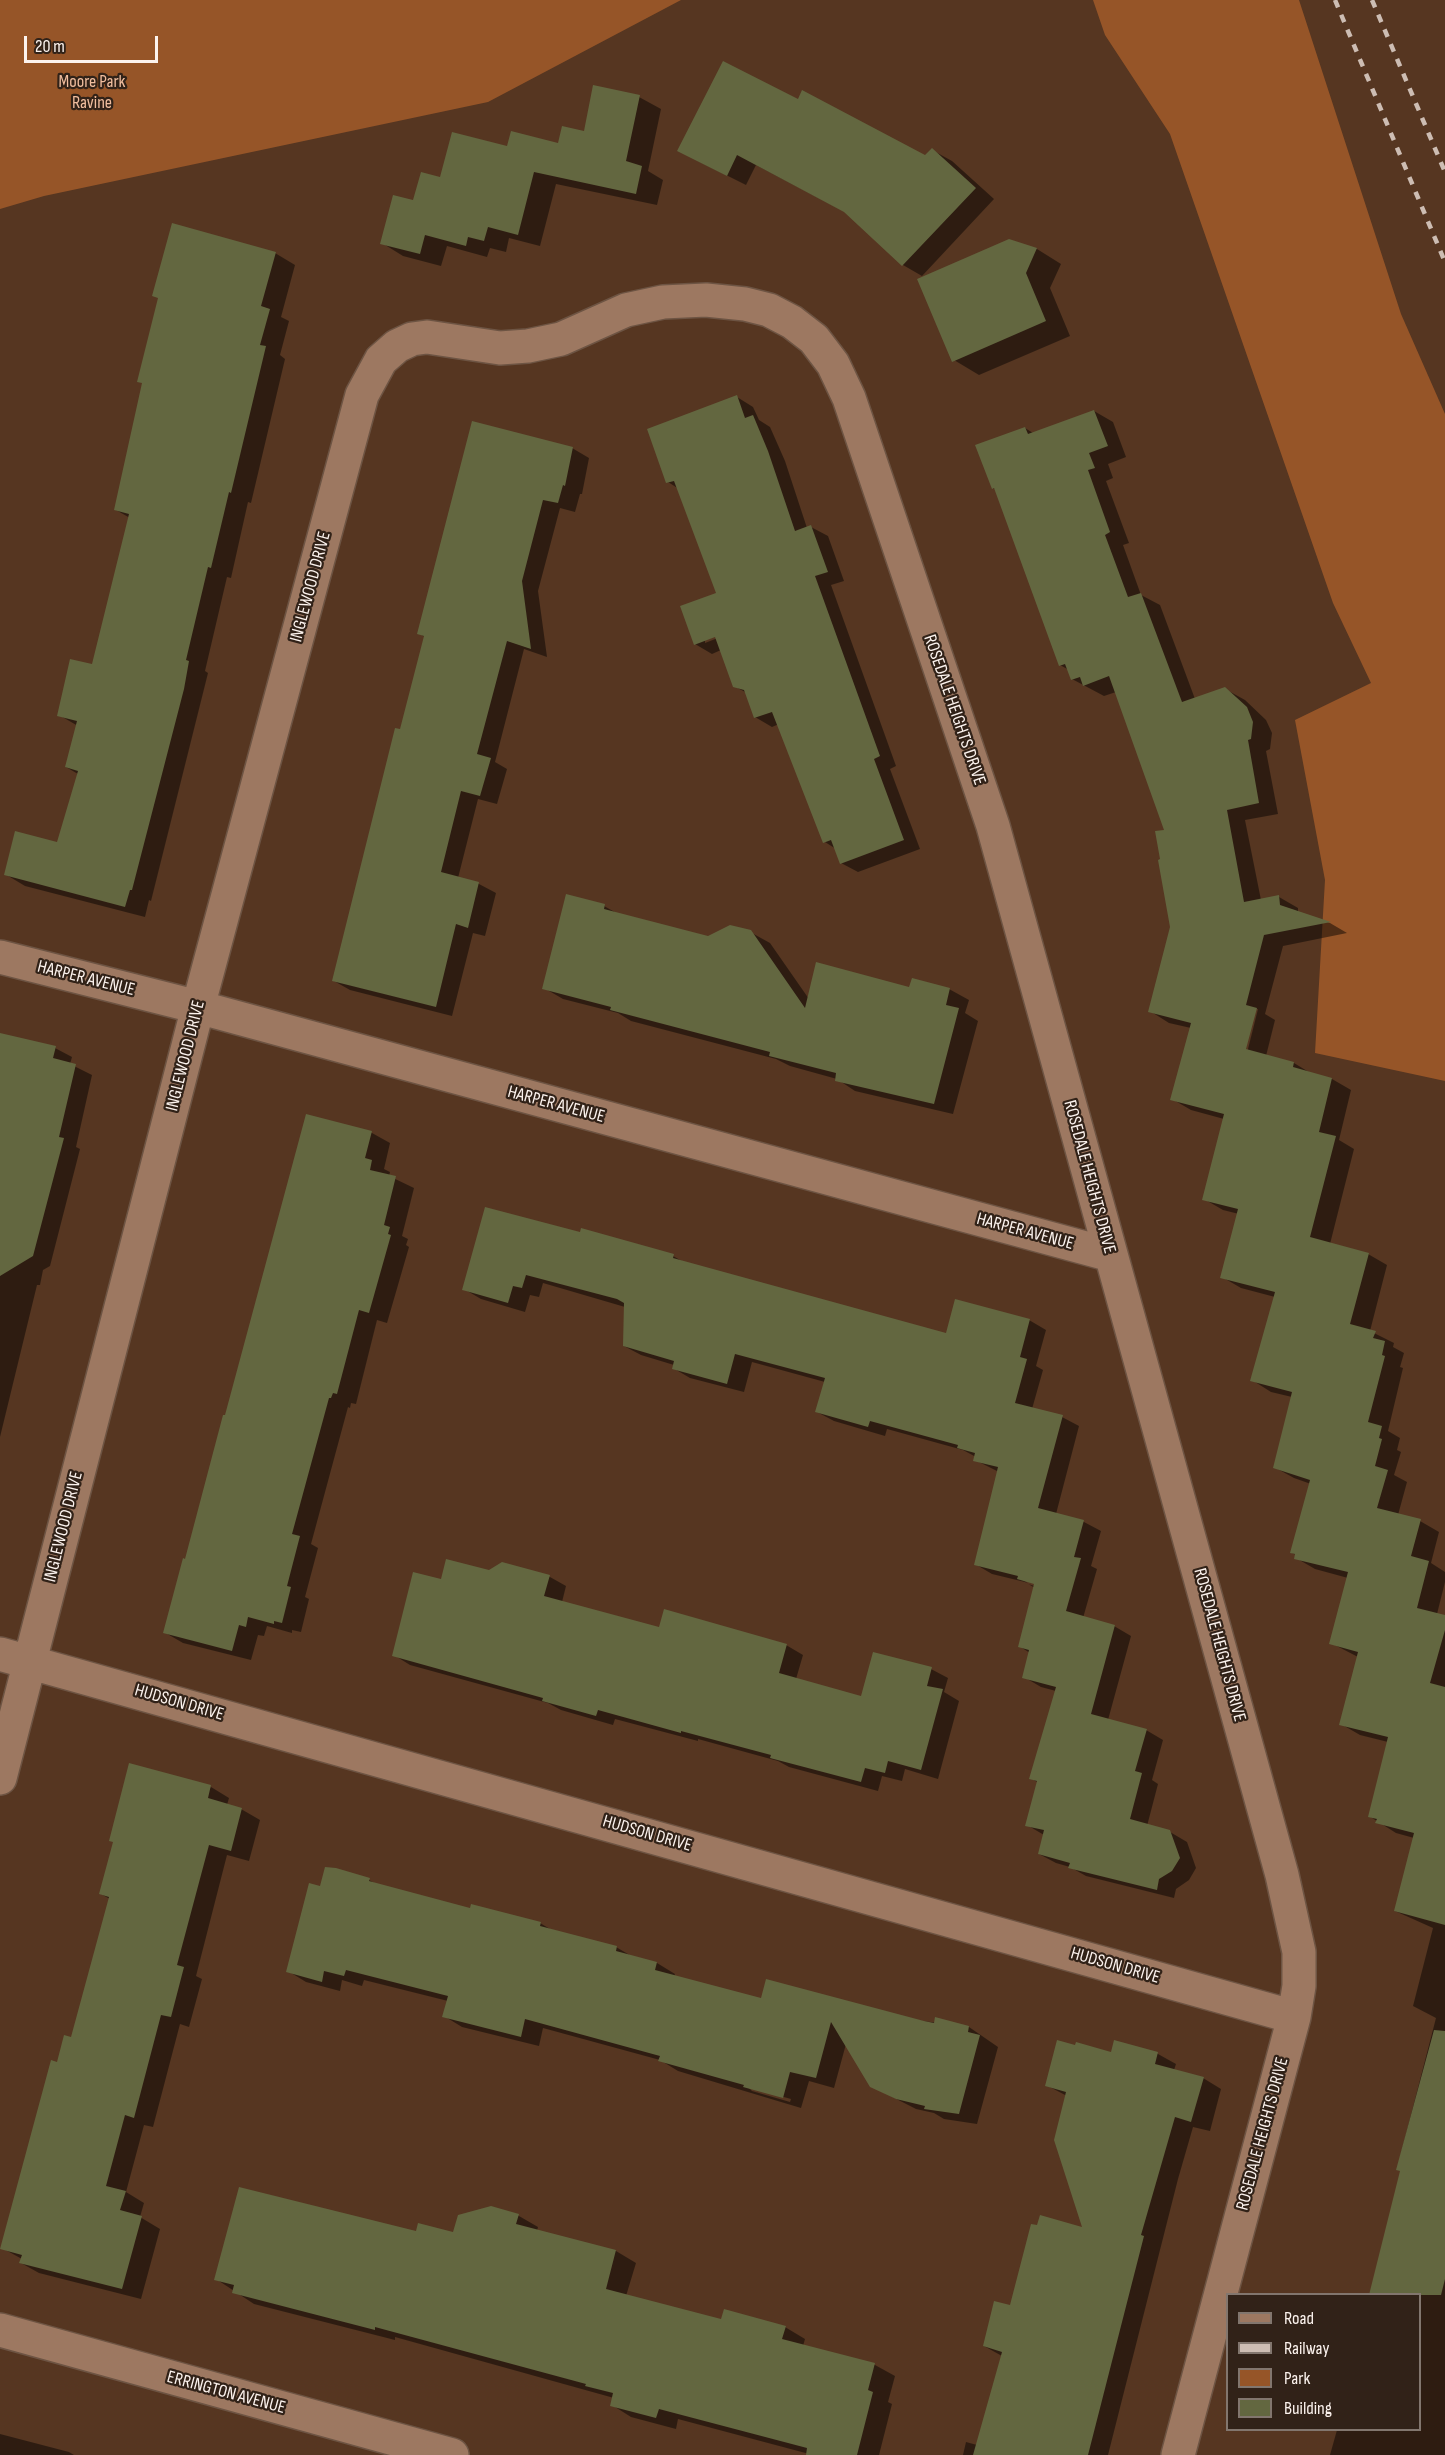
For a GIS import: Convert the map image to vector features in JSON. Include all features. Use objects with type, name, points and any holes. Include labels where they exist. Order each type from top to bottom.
[{"type":"street","name":"ROSEDALE HEIGHTS DRIVE","points":[[397,346],[412,339],[427,337],[500,348],[528,346],[561,339],[626,310],[663,302],[706,300],[745,304],[769,310],[792,322],[814,339],[833,364],[849,398],[993,826],[1282,1875],[1299,1952],[1299,1986],[1294,2017],[1178,2455]]},
{"type":"street","name":"INGLEWOOD DRIVE","points":[[0,1778],[15,1658],[198,1007],[362,395],[381,360],[397,346]]},
{"type":"street","name":"HARPER AVENUE","points":[[0,957],[198,1007],[1111,1256]]},
{"type":"street","name":"HUDSON DRIVE","points":[[15,1658],[1294,2017]]},
{"type":"street","name":"ERRINGTON AVENUE","points":[[0,2330],[452,2455]]},
{"type":"green space","name":"Moore Park Ravine","points":[[0,0],[681,0],[488,102],[44,196],[0,209]]},
{"type":"green space","points":[[1093,0],[1299,0],[1401,314],[1445,414],[1445,1081],[1315,1053],[1325,880],[1295,720],[1371,683],[1333,603],[1170,134],[1105,35]]},
{"type":"building","points":[[723,61],[798,99],[802,90],[925,155],[932,148],[976,188],[902,266],[844,212],[737,155],[727,176],[677,151]]},
{"type":"building","points":[[593,85],[640,95],[626,161],[642,166],[636,194],[534,172],[518,235],[488,227],[484,241],[468,237],[466,246],[425,235],[420,254],[380,244],[393,195],[413,200],[421,172],[440,177],[452,132],[507,146],[511,131],[558,143],[562,126],[584,131]]},
{"type":"building","points":[[172,223],[276,252],[261,306],[270,309],[260,345],[266,346],[231,493],[229,492],[211,568],[208,567],[186,660],[189,661],[184,689],[132,890],[130,890],[125,907],[4,875],[15,831],[57,842],[78,771],[65,767],[77,721],[57,716],[70,659],[92,664],[129,514],[114,510],[142,383],[137,382],[158,298],[152,296]]},
{"type":"building","points":[[1009,239],[1037,248],[1026,273],[1046,321],[952,362],[917,279]]},
{"type":"building","points":[[737,395],[745,418],[753,415],[768,451],[795,531],[811,525],[828,572],[815,576],[880,756],[874,759],[904,840],[840,864],[831,840],[823,843],[772,712],[754,718],[744,690],[733,687],[715,637],[694,645],[680,606],[716,593],[674,481],[666,483],[647,429]]},
{"type":"building","points":[[1094,410],[1108,446],[1089,453],[1095,468],[1088,470],[1110,532],[1105,535],[1128,597],[1141,593],[1182,702],[1225,687],[1247,707],[1253,722],[1251,739],[1248,740],[1259,803],[1227,810],[1244,902],[1279,895],[1280,905],[1331,922],[1264,935],[1246,1005],[1257,1008],[1246,1049],[1294,1062],[1293,1067],[1332,1078],[1319,1132],[1336,1136],[1310,1237],[1369,1253],[1350,1324],[1376,1331],[1373,1338],[1385,1341],[1382,1355],[1385,1356],[1368,1422],[1382,1426],[1379,1438],[1382,1439],[1375,1466],[1388,1470],[1377,1508],[1421,1519],[1411,1556],[1429,1561],[1417,1608],[1445,1615],[1445,1630],[1430,1683],[1445,1687],[1445,1925],[1394,1911],[1414,1833],[1375,1823],[1377,1819],[1368,1817],[1388,1737],[1339,1725],[1358,1652],[1329,1644],[1348,1572],[1294,1559],[1295,1554],[1290,1553],[1310,1480],[1273,1468],[1292,1392],[1250,1381],[1275,1292],[1220,1278],[1238,1209],[1202,1200],[1224,1114],[1170,1100],[1191,1023],[1148,1012],[1170,927],[1155,831],[1164,830],[1109,676],[1083,686],[1080,677],[1071,680],[1065,664],[1059,666],[994,488],[992,489],[975,445],[1025,427],[1028,434]]},
{"type":"building","points":[[472,421],[573,447],[565,486],[563,485],[558,503],[543,500],[522,581],[531,649],[507,641],[477,754],[491,758],[480,796],[461,791],[441,872],[479,882],[468,928],[456,924],[436,1007],[332,981],[395,728],[400,729],[424,636],[417,634]]},
{"type":"building","points":[[566,894],[605,904],[604,909],[708,936],[730,925],[751,930],[805,1008],[816,962],[909,987],[912,978],[950,988],[946,1005],[959,1008],[934,1104],[835,1081],[836,1073],[769,1056],[770,1052],[610,1010],[611,1007],[542,989]]},
{"type":"building","points":[[0,1033],[56,1046],[53,1058],[76,1064],[59,1137],[64,1138],[33,1256],[0,1276]]},
{"type":"building","points":[[306,1114],[372,1131],[365,1158],[372,1160],[370,1170],[396,1176],[384,1225],[390,1227],[388,1234],[391,1235],[369,1313],[359,1310],[337,1394],[333,1393],[329,1398],[292,1534],[300,1536],[287,1586],[291,1587],[282,1623],[274,1621],[274,1624],[248,1617],[246,1627],[239,1625],[232,1651],[163,1633],[223,1415],[225,1415]]},
{"type":"building","points":[[485,1207],[580,1232],[581,1228],[674,1254],[673,1258],[946,1333],[955,1299],[1030,1319],[1020,1357],[1027,1359],[1015,1403],[1063,1415],[1038,1508],[1084,1520],[1074,1557],[1081,1558],[1066,1611],[1115,1625],[1091,1714],[1147,1729],[1135,1771],[1142,1773],[1130,1819],[1170,1830],[1180,1858],[1172,1871],[1159,1879],[1157,1890],[1068,1868],[1070,1863],[1038,1854],[1044,1830],[1025,1826],[1037,1781],[1029,1779],[1056,1687],[1022,1678],[1029,1650],[1018,1647],[1034,1584],[1017,1579],[1018,1576],[974,1565],[998,1467],[973,1461],[975,1453],[957,1448],[958,1445],[870,1421],[868,1427],[815,1412],[825,1378],[735,1354],[727,1384],[672,1369],[674,1361],[623,1346],[624,1303],[617,1299],[526,1275],[522,1288],[513,1286],[508,1303],[462,1290]]},
{"type":"building","points":[[446,1559],[489,1570],[502,1562],[550,1575],[544,1596],[659,1627],[664,1609],[787,1644],[779,1673],[861,1696],[873,1652],[932,1667],[927,1686],[943,1689],[921,1770],[888,1761],[885,1773],[865,1768],[861,1782],[770,1758],[771,1755],[598,1710],[596,1716],[542,1701],[543,1698],[392,1656],[413,1572],[441,1579]]},
{"type":"building","points":[[129,1763],[211,1785],[208,1798],[242,1808],[231,1851],[209,1845],[177,1965],[184,1967],[171,2017],[161,2015],[134,2118],[125,2115],[106,2186],[126,2191],[120,2210],[142,2216],[122,2289],[19,2263],[22,2255],[0,2249],[51,2060],[57,2062],[64,2035],[71,2037],[109,1897],[99,1894],[113,1842],[109,1841]]},
{"type":"building","points":[[325,1867],[336,1868],[370,1878],[369,1881],[470,1908],[471,1904],[541,1922],[540,1926],[617,1946],[616,1951],[657,1962],[655,1970],[761,1998],[766,1979],[924,2021],[934,2023],[935,2017],[969,2026],[968,2032],[980,2035],[959,2114],[924,2109],[925,2106],[896,2099],[870,2087],[831,2022],[816,2078],[790,2072],[783,2098],[658,2061],[660,2056],[525,2019],[521,2037],[442,2017],[448,1996],[346,1970],[344,1976],[324,1971],[322,1982],[286,1972],[309,1883],[320,1886]]},
{"type":"building","points":[[1434,2030],[1445,2031],[1445,2279],[1441,2295],[1370,2293],[1400,2171],[1396,2170]]},
{"type":"building","points":[[1057,2040],[1075,2045],[1076,2042],[1111,2052],[1114,2040],[1158,2052],[1155,2064],[1204,2077],[1191,2122],[1175,2117],[1141,2235],[1144,2236],[1088,2455],[973,2455],[1002,2352],[983,2346],[994,2301],[1010,2305],[1031,2224],[1037,2225],[1040,2215],[1082,2227],[1054,2140],[1066,2092],[1045,2086]]},
{"type":"building","points":[[239,2187],[416,2231],[418,2223],[453,2232],[458,2215],[491,2206],[519,2214],[516,2224],[616,2250],[606,2289],[721,2319],[724,2309],[786,2326],[782,2339],[875,2363],[868,2390],[873,2392],[857,2455],[806,2455],[807,2448],[659,2409],[656,2418],[610,2406],[613,2393],[585,2386],[586,2384],[375,2327],[375,2330],[232,2293],[234,2285],[214,2280]]},
{"type":"railway","points":[[1335,0],[1445,262]]},
{"type":"railway","points":[[1372,0],[1445,172]]}]
